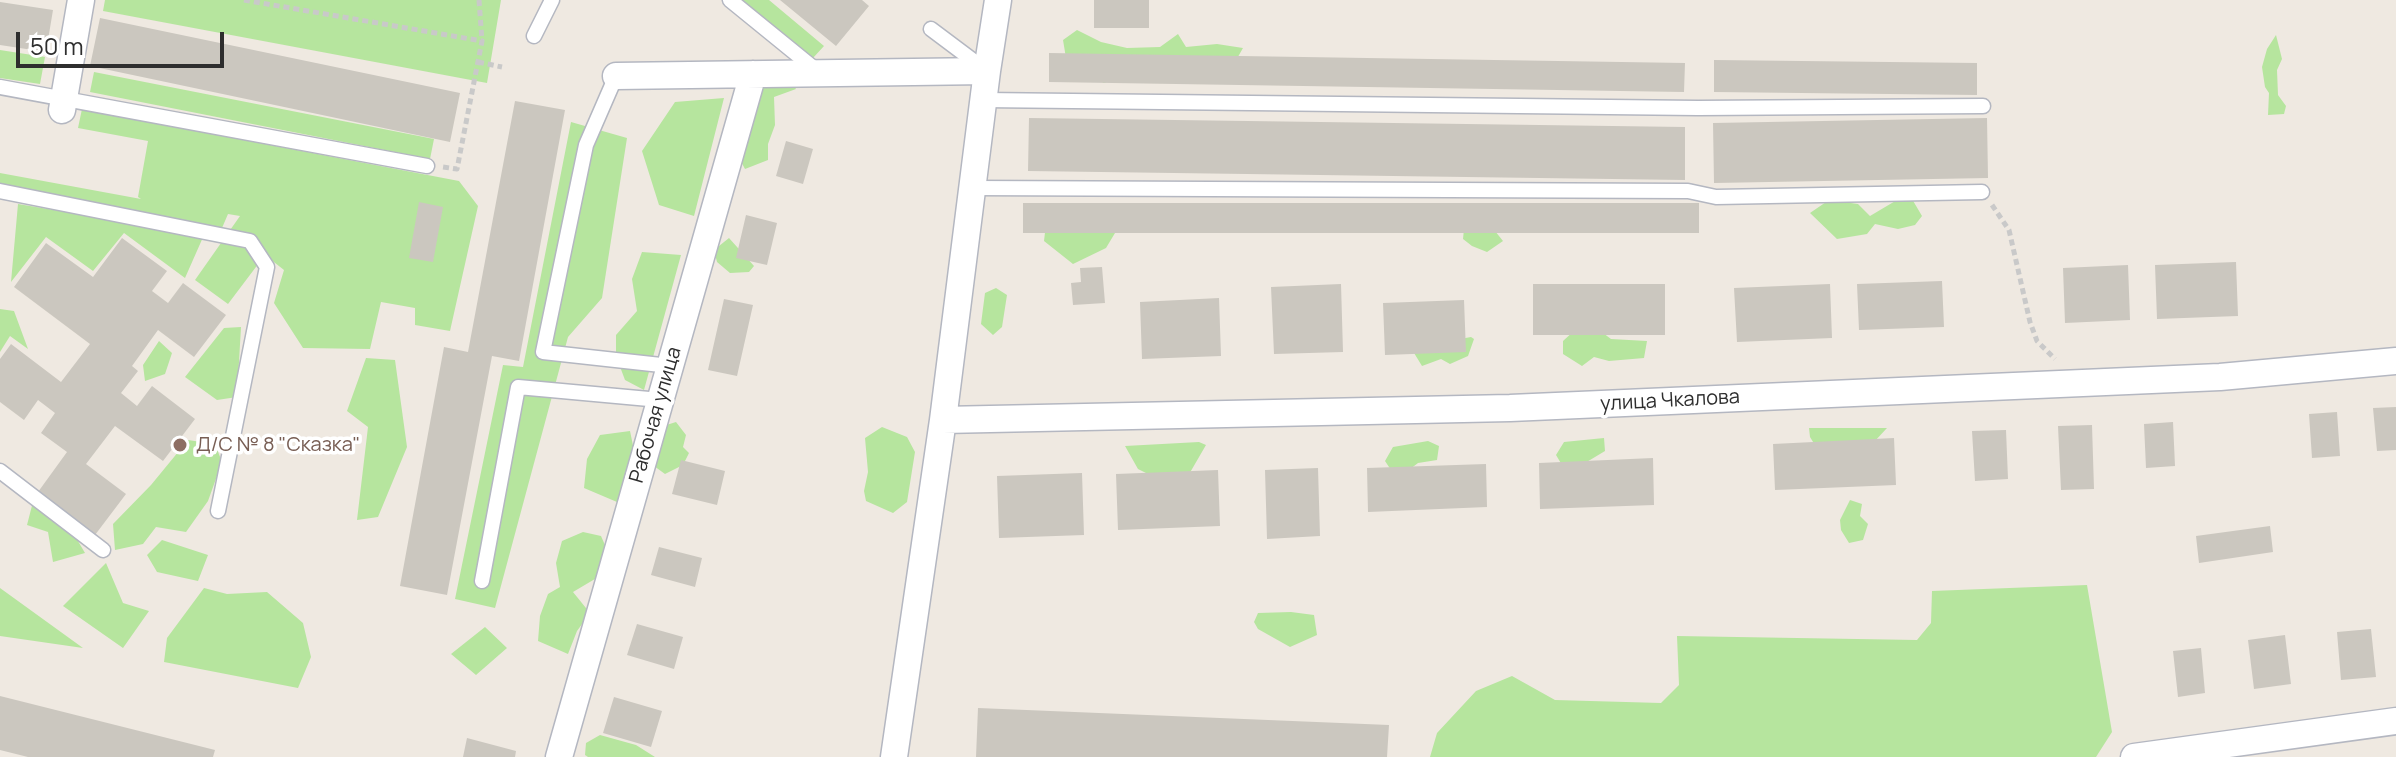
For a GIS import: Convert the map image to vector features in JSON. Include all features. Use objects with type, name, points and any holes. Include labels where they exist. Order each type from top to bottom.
[{"type":"street","points":[[64,104],[81,0]]},
{"type":"street","points":[[894,757],[943,420],[998,0]]},
{"type":"street","points":[[616,76],[987,71]]},
{"type":"street","name":"Рабочая улица","points":[[559,757],[753,74]]},
{"type":"street","name":"улица Чкалова","points":[[943,420],[1510,408],[2220,377],[2396,361]]},
{"type":"street","points":[[2134,757],[2396,721]]},
{"type":"lane","points":[[534,36],[552,0]]},
{"type":"lane","points":[[730,0],[819,73]]},
{"type":"lane","points":[[931,29],[987,71]]},
{"type":"lane","points":[[616,76],[586,145],[543,352],[670,366]]},
{"type":"lane","points":[[0,87],[64,104],[427,166]]},
{"type":"lane","points":[[983,100],[1698,108],[1983,106]]},
{"type":"lane","points":[[972,188],[1672,191],[1716,197],[1982,192]]},
{"type":"lane","points":[[0,191],[250,241],[267,267],[218,511]]},
{"type":"lane","points":[[482,581],[518,387],[660,400]]},
{"type":"lane","points":[[0,471],[103,550]]},
{"type":"path","points":[[244,0],[482,41]]},
{"type":"path","points":[[427,166],[457,169],[482,41],[479,0]]},
{"type":"path","points":[[478,62],[502,67]]},
{"type":"path","points":[[1982,192],[2009,230],[2037,341],[2083,382]]},
{"type":"green space","points":[[105,0],[501,0],[487,83],[103,11]]},
{"type":"green space","points":[[742,0],[769,0],[824,46],[813,58]]},
{"type":"green space","points":[[1077,30],[1101,42],[1127,48],[1160,47],[1178,34],[1186,47],[1217,44],[1243,48],[1231,69],[1131,73],[1104,83],[1077,70],[1066,58],[1063,40]]},
{"type":"green space","points":[[2276,35],[2282,59],[2277,70],[2278,95],[2286,106],[2284,114],[2268,115],[2269,93],[2262,67],[2267,49]]},
{"type":"green space","points":[[0,50],[45,57],[40,84],[0,78]]},
{"type":"green space","points":[[94,72],[434,139],[430,159],[90,92]]},
{"type":"green space","points":[[762,78],[792,83],[796,89],[774,97],[775,125],[768,144],[768,160],[745,169],[737,154]]},
{"type":"green space","points":[[724,98],[694,216],[659,205],[642,151],[675,102]]},
{"type":"green space","points":[[82,109],[459,181],[478,206],[450,331],[415,325],[415,308],[381,302],[370,349],[303,348],[274,303],[284,270],[265,255],[228,304],[195,280],[240,216],[228,214],[222,228],[0,186],[0,173],[141,199],[138,197],[148,141],[78,128]]},
{"type":"green space","points":[[571,122],[627,138],[602,298],[568,337],[495,608],[455,599],[503,365],[523,367]]},
{"type":"green space","points":[[1902,197],[1912,199],[1922,216],[1915,225],[1898,229],[1875,224],[1867,234],[1837,239],[1810,213],[1829,200],[1858,204],[1870,216]]},
{"type":"green space","points":[[18,204],[204,235],[185,278],[124,233],[93,271],[46,237],[11,282]]},
{"type":"green space","points":[[1046,224],[1118,228],[1106,248],[1073,264],[1044,241]]},
{"type":"green space","points":[[1464,229],[1495,231],[1503,241],[1487,252],[1463,239]]},
{"type":"green space","points":[[729,238],[754,266],[749,272],[730,273],[717,262],[714,250]]},
{"type":"green space","points":[[642,252],[681,255],[644,390],[625,380],[616,356],[616,335],[637,311],[632,279]]},
{"type":"green space","points":[[996,288],[1007,295],[1002,327],[993,335],[981,324],[985,293]]},
{"type":"green space","points":[[0,309],[14,311],[28,349],[10,336],[0,352]]},
{"type":"green space","points":[[241,327],[237,397],[217,400],[185,377],[224,328]]},
{"type":"green space","points":[[1595,327],[1611,339],[1647,341],[1644,358],[1609,361],[1594,357],[1582,366],[1563,354],[1563,341],[1575,330]]},
{"type":"green space","points":[[1471,337],[1474,339],[1468,356],[1450,364],[1441,359],[1422,366],[1411,348]]},
{"type":"green space","points":[[159,341],[172,353],[165,374],[145,381],[143,365]]},
{"type":"green space","points":[[366,358],[395,360],[407,447],[378,517],[357,520],[368,427],[347,411]]},
{"type":"green space","points":[[676,422],[686,435],[683,447],[689,453],[683,465],[665,474],[654,466],[657,428]]},
{"type":"green space","points":[[882,427],[907,437],[915,452],[907,502],[893,513],[866,501],[864,491],[868,472],[865,438]]},
{"type":"green space","points":[[1809,428],[1887,428],[1861,456],[1818,450],[1810,437]]},
{"type":"green space","points":[[630,431],[636,460],[617,502],[584,488],[587,459],[600,435]]},
{"type":"green space","points":[[1604,438],[1605,451],[1585,463],[1562,465],[1556,455],[1564,442]]},
{"type":"green space","points":[[188,440],[215,444],[222,462],[208,501],[186,532],[156,527],[143,544],[115,550],[113,524]]},
{"type":"green space","points":[[1428,441],[1439,446],[1437,460],[1418,463],[1401,476],[1393,473],[1385,461],[1393,447]]},
{"type":"green space","points":[[1199,442],[1206,445],[1188,476],[1158,479],[1138,469],[1125,446]]},
{"type":"green space","points":[[35,494],[62,514],[85,553],[53,562],[48,532],[27,525]]},
{"type":"green space","points":[[1850,500],[1862,504],[1860,516],[1868,524],[1863,540],[1849,543],[1841,530],[1840,520]]},
{"type":"green space","points":[[583,532],[601,536],[608,552],[605,573],[573,592],[590,613],[577,631],[568,654],[538,641],[540,616],[548,594],[560,587],[556,563],[562,541]]},
{"type":"green space","points":[[162,540],[208,555],[198,581],[157,572],[147,555]]},
{"type":"green space","points":[[106,563],[123,603],[149,611],[123,648],[63,606]]},
{"type":"green space","points":[[2087,585],[2112,732],[2096,757],[1430,757],[1437,733],[1476,691],[1512,676],[1555,700],[1661,703],[1679,685],[1677,636],[1917,640],[1931,623],[1932,591]]},
{"type":"green space","points":[[0,588],[83,648],[0,636]]},
{"type":"green space","points":[[204,588],[227,594],[267,592],[303,623],[311,657],[298,688],[164,662],[167,638]]},
{"type":"green space","points":[[1258,613],[1314,615],[1317,635],[1290,647],[1258,629],[1254,622]]},
{"type":"green space","points":[[485,627],[507,648],[476,675],[451,654]]},
{"type":"green space","points":[[600,735],[636,745],[655,757],[588,757],[585,755],[586,743]]},
{"type":"building","points":[[780,0],[862,0],[869,6],[836,46]]},
{"type":"building","points":[[1094,0],[1149,0],[1149,28],[1094,28]]},
{"type":"building","points":[[0,2],[53,10],[46,52],[0,45]]},
{"type":"building","points":[[100,18],[460,93],[450,142],[90,66]]},
{"type":"building","points":[[1049,53],[1685,63],[1684,92],[1049,82]]},
{"type":"building","points":[[1714,60],[1977,63],[1977,95],[1714,92]]},
{"type":"building","points":[[515,101],[565,110],[519,361],[492,356],[447,595],[400,586],[444,347],[468,352]]},
{"type":"building","points":[[1029,118],[1685,127],[1685,180],[1028,171]]},
{"type":"building","points":[[1987,118],[1988,178],[1714,183],[1713,123]]},
{"type":"building","points":[[786,141],[813,149],[803,184],[776,176]]},
{"type":"building","points":[[419,202],[443,207],[433,262],[409,258]]},
{"type":"building","points":[[1023,203],[1699,203],[1699,233],[1023,233]]},
{"type":"building","points":[[746,215],[777,223],[767,265],[736,258]]},
{"type":"building","points":[[122,238],[167,271],[152,291],[168,303],[183,283],[226,315],[194,357],[158,330],[132,366],[138,371],[121,393],[137,406],[152,386],[195,419],[163,461],[115,426],[86,464],[126,494],[95,535],[38,492],[67,452],[41,433],[55,413],[38,400],[24,420],[0,402],[0,359],[11,344],[61,382],[90,344],[14,287],[46,243],[93,277]]},
{"type":"building","points":[[2236,262],[2238,316],[2157,319],[2155,265]]},
{"type":"building","points":[[2128,265],[2130,320],[2065,323],[2063,268]]},
{"type":"building","points":[[1102,267],[1105,303],[1073,305],[1071,283],[1081,282],[1080,268]]},
{"type":"building","points":[[1942,281],[1944,327],[1859,330],[1857,284]]},
{"type":"building","points":[[1341,284],[1343,352],[1274,354],[1271,287]]},
{"type":"building","points":[[1533,284],[1665,284],[1665,335],[1533,335]]},
{"type":"building","points":[[1830,284],[1832,338],[1737,342],[1734,288]]},
{"type":"building","points":[[1219,298],[1221,356],[1142,359],[1140,302]]},
{"type":"building","points":[[724,299],[753,305],[737,376],[708,370]]},
{"type":"building","points":[[1464,300],[1466,352],[1385,355],[1383,303]]},
{"type":"building","points":[[2396,407],[2396,450],[2377,451],[2373,408]]},
{"type":"building","points":[[2337,412],[2340,456],[2312,458],[2309,414]]},
{"type":"building","points":[[2173,422],[2175,466],[2146,468],[2144,424]]},
{"type":"building","points":[[2092,425],[2094,489],[2061,490],[2058,426]]},
{"type":"building","points":[[2006,430],[2008,479],[1975,481],[1972,431]]},
{"type":"building","points":[[1894,438],[1896,485],[1775,490],[1773,444]]},
{"type":"building","points":[[1653,458],[1654,505],[1540,509],[1539,463]]},
{"type":"building","points":[[681,460],[725,471],[717,505],[672,494]]},
{"type":"building","points":[[1486,464],[1487,507],[1368,512],[1367,468]]},
{"type":"building","points":[[1318,468],[1320,536],[1267,539],[1265,470]]},
{"type":"building","points":[[1218,470],[1220,526],[1118,530],[1116,474]]},
{"type":"building","points":[[1082,473],[1084,535],[999,538],[997,476]]},
{"type":"building","points":[[2270,526],[2273,552],[2199,563],[2196,536]]},
{"type":"building","points":[[659,547],[702,558],[695,587],[651,575]]},
{"type":"building","points":[[637,624],[683,637],[674,669],[627,655]]},
{"type":"building","points":[[2371,629],[2376,677],[2341,680],[2337,632]]},
{"type":"building","points":[[2285,635],[2291,684],[2254,689],[2248,640]]},
{"type":"building","points":[[2201,648],[2205,693],[2178,697],[2173,651]]},
{"type":"building","points":[[0,696],[215,750],[213,757],[28,757],[0,750]]},
{"type":"building","points":[[614,697],[662,711],[651,747],[603,733]]},
{"type":"building","points":[[978,708],[1389,725],[1387,757],[976,757]]},
{"type":"building","points":[[467,738],[516,751],[515,757],[463,757]]},
{"type":"place","name":"Д/С № 8 \"Сказка\"","points":[[180,445]]}]
